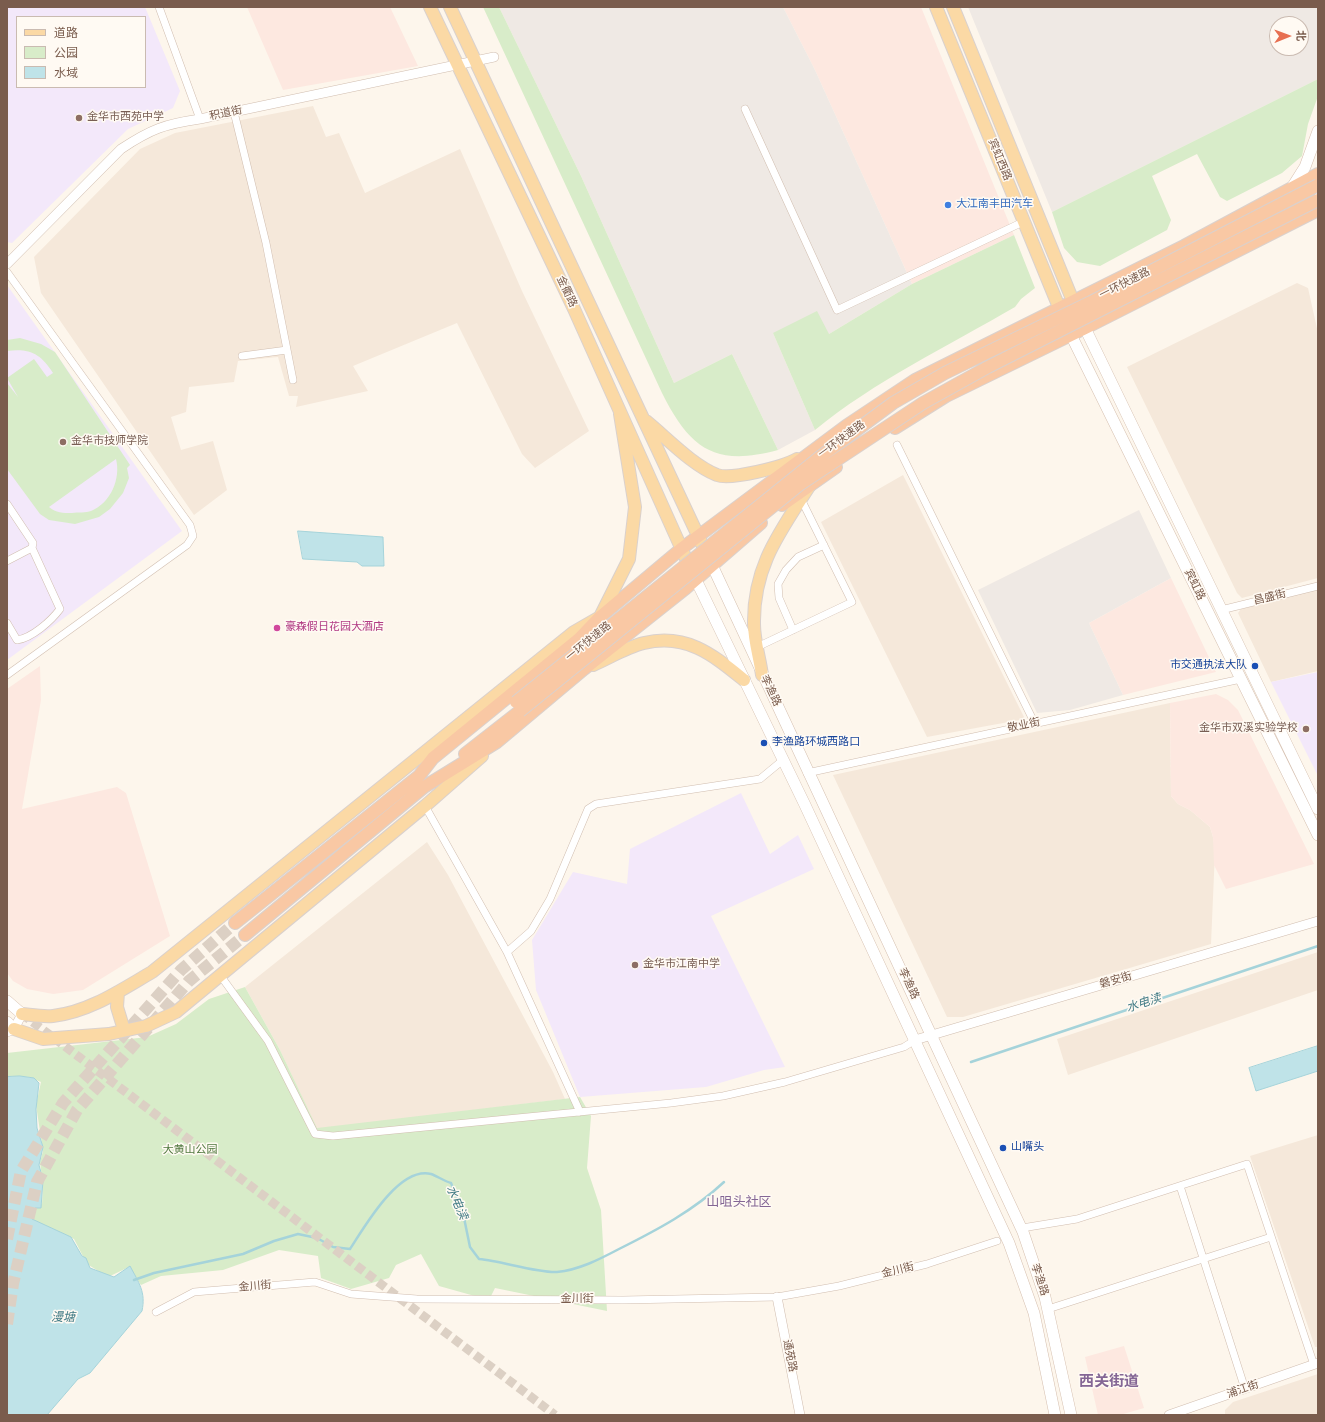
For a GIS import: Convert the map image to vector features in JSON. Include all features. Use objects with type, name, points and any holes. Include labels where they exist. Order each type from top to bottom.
[{"type":"highway","points":[[245,935],[421,782],[433,758],[579,640],[600,617],[681,549],[809,453],[915,380],[1184,246],[1293,186],[1318,174]]},
{"type":"highway","name":"一环快速路","points":[[518,706],[813,462],[893,403],[945,373],[1091,302],[1318,185]]},
{"type":"highway","name":"一环快速路","points":[[421,782],[799,485],[923,403],[988,368],[1318,200]]},
{"type":"highway","points":[[235,923],[421,782],[497,742],[584,669],[696,580],[781,505],[859,451],[946,396],[1085,328],[1318,210]]},
{"type":"main road","name":"金衢路","points":[[430,7],[574,309],[696,580]]},
{"type":"main road","name":"金衢路","points":[[450,7],[712,565]]},
{"type":"main road","name":"宾虹西路","points":[[936,7],[1071,335]]},
{"type":"main road","name":"宾虹西路","points":[[953,7],[1073,302],[1085,328]]},
{"type":"main road","points":[[1293,186],[1305,167],[1318,131]]},
{"type":"main road","name":"宾虹路","points":[[1085,328],[1318,809]]},
{"type":"main road","name":"宾虹路","points":[[1071,335],[1318,835]]},
{"type":"main road","points":[[7,1001],[22,1014],[51,1016],[67,1013],[99,1002],[158,968],[574,632],[600,617],[629,559],[634,532],[635,507],[620,414]]},
{"type":"main road","points":[[643,419],[683,452],[718,475],[762,470],[788,464],[809,453]]},
{"type":"main road","points":[[754,649],[757,584],[772,544],[811,485]]},
{"type":"main road","points":[[712,565],[754,649],[762,675]]},
{"type":"main road","name":"李渔路","points":[[696,580],[783,760],[1009,1243],[1034,1313],[1055,1415]]},
{"type":"main road","points":[[584,669],[643,643],[666,640],[688,643],[710,653],[744,680]]},
{"type":"main road","name":"李渔路","points":[[762,675],[1022,1228],[1048,1309],[1071,1415]]},
{"type":"main road","points":[[9,1028],[43,1039],[109,1034],[146,1026],[176,1012],[425,806],[497,742]]},
{"type":"main road","points":[[118,992],[117,1007],[124,1030]]},
{"type":"street","points":[[159,7],[200,119]]},
{"type":"street","name":"积道街","points":[[7,264],[121,149],[142,134],[170,123],[200,119],[458,66],[494,57]]},
{"type":"street","points":[[745,109],[837,310],[1025,222]]},
{"type":"street","points":[[234,112],[266,243],[293,380]]},
{"type":"street","points":[[7,272],[190,525],[193,536],[187,545],[7,675]]},
{"type":"street","points":[[242,356],[287,350]]},
{"type":"street","points":[[896,445],[1035,724]]},
{"type":"street","points":[[754,649],[852,602],[801,499]]},
{"type":"street","points":[[7,504],[33,543],[32,548],[60,609],[54,617],[24,639],[17,640],[7,623]]},
{"type":"street","points":[[793,630],[779,598],[778,584],[786,570],[798,557],[824,545]]},
{"type":"street","points":[[7,561],[32,548]]},
{"type":"street","name":"昌盛街","points":[[1221,610],[1318,586]]},
{"type":"street","name":"敬业街","points":[[807,773],[1241,679]]},
{"type":"street","points":[[507,952],[531,931],[550,899],[588,809],[596,804],[760,779],[783,760]]},
{"type":"street","points":[[425,806],[507,952],[580,1112]]},
{"type":"street","name":"磐安街","points":[[915,1040],[1318,921]]},
{"type":"street","points":[[220,975],[268,1041],[315,1134],[333,1136],[580,1112],[723,1096],[785,1082],[904,1047],[915,1040]]},
{"type":"street","points":[[9,1028],[22,1014]]},
{"type":"street","points":[[1022,1228],[1077,1219],[1247,1164],[1316,1364]]},
{"type":"street","points":[[1180,1186],[1245,1389]]},
{"type":"street","points":[[1048,1309],[1272,1237]]},
{"type":"street","name":"金川街","points":[[156,1312],[194,1292],[315,1282],[351,1294],[417,1299],[623,1300],[777,1297],[839,1286],[927,1264],[997,1241]]},
{"type":"street","name":"通苑路","points":[[777,1297],[800,1415]]},
{"type":"street","name":"浦江街","points":[[1169,1415],[1188,1413],[1245,1389],[1316,1364]]},
{"type":"shaded area","name":"金华市西苑中学","points":[[7,7],[145,7],[180,91],[173,108],[128,129],[12,243],[7,242]]},
{"type":"shaded area","points":[[247,7],[390,7],[418,66],[283,90]]},
{"type":"shaded area","points":[[499,7],[783,7],[815,70],[912,284],[829,334],[773,333],[815,430],[778,450],[732,354],[674,383],[581,176]]},
{"type":"shaded area","points":[[783,7],[921,7],[1014,235],[912,284],[815,70]]},
{"type":"shaded area","points":[[968,7],[1318,7],[1318,79],[1052,212]]},
{"type":"shaded area","points":[[313,106],[326,137],[339,133],[365,193],[460,149],[522,291],[589,431],[535,468],[522,454],[457,323],[353,366],[368,391],[296,407],[298,396],[289,396],[278,357],[238,361],[234,382],[189,387],[186,412],[171,417],[181,450],[213,441],[227,490],[194,515],[41,293],[34,257],[140,149],[175,133]]},
{"type":"shaded area","points":[[1297,283],[1308,288],[1318,333],[1318,578],[1242,598],[1237,593],[1127,367]]},
{"type":"shaded area","name":"金华市技师学院","points":[[7,285],[182,531],[7,660]]},
{"type":"shaded area","points":[[903,475],[1025,719],[927,737],[821,522]]},
{"type":"shaded area","points":[[1139,510],[1171,578],[1089,623],[1123,695],[1070,710],[1037,713],[978,590]]},
{"type":"shaded area","points":[[1171,578],[1216,672],[1123,695],[1089,623]]},
{"type":"shaded area","points":[[1318,589],[1318,671],[1271,682],[1238,613],[1241,609]]},
{"type":"shaded area","points":[[40,666],[41,700],[22,809],[117,787],[126,793],[170,936],[83,990],[53,994],[27,989],[13,981],[7,973],[7,689]]},
{"type":"shaded area","name":"金华市双溪实验学校","points":[[1318,672],[1318,776],[1271,682]]},
{"type":"shaded area","points":[[1216,694],[1228,700],[1238,710],[1314,864],[1226,889],[1214,865],[1213,837],[1210,827],[1190,810],[1178,804],[1171,796],[1170,703]]},
{"type":"shaded area","points":[[1170,703],[1171,796],[1178,804],[1190,810],[1210,827],[1213,837],[1215,851],[1211,944],[963,1017],[947,1017],[833,775]]},
{"type":"shaded area","name":"金华市江南中学","points":[[741,793],[770,854],[798,835],[814,869],[711,916],[785,1067],[764,1070],[706,1087],[580,1097],[536,990],[532,940],[573,872],[627,884],[630,849]]},
{"type":"shaded area","points":[[427,842],[448,875],[553,1072],[565,1099],[317,1129],[280,1050],[245,987]]},
{"type":"shaded area","points":[[1318,952],[1318,990],[1068,1075],[1057,1039]]},
{"type":"shaded area","points":[[1318,1135],[1318,1347],[1315,1347],[1250,1156]]},
{"type":"shaded area","points":[[1124,1346],[1144,1408],[1120,1415],[1098,1415],[1085,1357]]},
{"type":"shaded area","points":[[1318,1374],[1318,1415],[1225,1415],[1225,1410],[1233,1402]]},
{"type":"green space","points":[[483,7],[499,7],[581,176],[674,383],[732,354],[778,450],[756,455],[737,456],[721,454],[707,449],[694,440],[683,428],[672,412]]},
{"type":"green space","points":[[1318,79],[1318,96],[1308,124],[1302,156],[1282,173],[1227,201],[1220,197],[1197,154],[1152,176],[1171,220],[1167,230],[1100,266],[1077,262],[1064,248],[1052,212]]},
{"type":"green space","points":[[1014,235],[1035,288],[1021,299],[1015,307],[887,380],[838,412],[815,430],[773,333],[817,311],[829,334],[912,284]]},
{"type":"green space","points":[[20,338],[41,344],[55,352],[130,465],[127,468],[129,478],[123,493],[110,509],[99,517],[75,524],[49,520],[40,514],[7,469],[7,383],[18,397],[7,378],[34,359],[47,377],[53,373],[44,361],[34,354],[22,350],[7,351],[7,340]],"holes":[[[116,459],[116,482],[113,489],[109,496],[98,507],[89,512],[69,513],[57,512],[49,507]]]},
{"type":"green space","name":"大黄山公园","points":[[245,987],[280,1050],[317,1128],[580,1097],[591,1116],[587,1168],[601,1210],[607,1311],[495,1288],[489,1300],[439,1286],[421,1254],[396,1265],[389,1278],[351,1289],[321,1278],[318,1256],[279,1250],[223,1270],[161,1276],[141,1285],[129,1267],[108,1277],[87,1264],[74,1239],[32,1220],[34,1208],[42,1204],[43,1186],[40,1162],[43,1151],[36,1105],[41,1082],[29,1077],[7,1076],[7,1053],[147,1037],[176,1024],[209,999]]},
{"type":"water","points":[[298,531],[383,537],[384,566],[362,566],[357,562],[303,559]]},
{"type":"water","points":[[1318,1046],[1318,1071],[1256,1091],[1249,1068]]},
{"type":"water","name":"漫塘","points":[[20,1076],[34,1078],[39,1083],[36,1109],[37,1128],[43,1147],[39,1165],[43,1180],[41,1208],[35,1208],[32,1219],[71,1237],[82,1256],[86,1258],[90,1268],[114,1277],[130,1266],[141,1288],[143,1298],[142,1311],[90,1373],[78,1379],[47,1415],[7,1415],[7,1077]]},
{"type":"waterway","name":"水电渎","points":[[971,1062],[1318,946]]},
{"type":"waterway","name":"水电渎","points":[[134,1280],[154,1273],[243,1254],[274,1241],[298,1234],[317,1238],[333,1247],[350,1249],[364,1226],[395,1188],[407,1179],[419,1174],[431,1174],[451,1183],[463,1213],[470,1247],[479,1259],[539,1271],[565,1271],[597,1260],[661,1227],[700,1202],[724,1182]]},
{"type":"tunnel","points":[[7,1239],[21,1171],[63,1103],[181,970],[235,923]]},
{"type":"tunnel","points":[[7,1324],[13,1284],[37,1182],[77,1110],[189,981],[245,935]]},
{"type":"tunnel","points":[[22,1014],[555,1415]]},
{"type":"place","name":"金华市西苑中学","points":[[79,118]]},
{"type":"place","name":"大江南丰田汽车","points":[[948,205]]},
{"type":"place","name":"金华市技师学院","points":[[63,442]]},
{"type":"place","name":"豪森假日花园大酒店","points":[[277,628]]},
{"type":"place","name":"市交通执法大队","points":[[1255,666]]},
{"type":"place","name":"金华市双溪实验学校","points":[[1306,729]]},
{"type":"place","name":"李渔路环城西路口","points":[[764,743]]},
{"type":"place","name":"金华市江南中学","points":[[635,965]]},
{"type":"place","name":"山嘴头","points":[[1003,1148]]},
{"type":"district","name":"山咀头社区","points":[[739,1203]]},
{"type":"district","name":"西关街道","points":[[1109,1383]]}]
